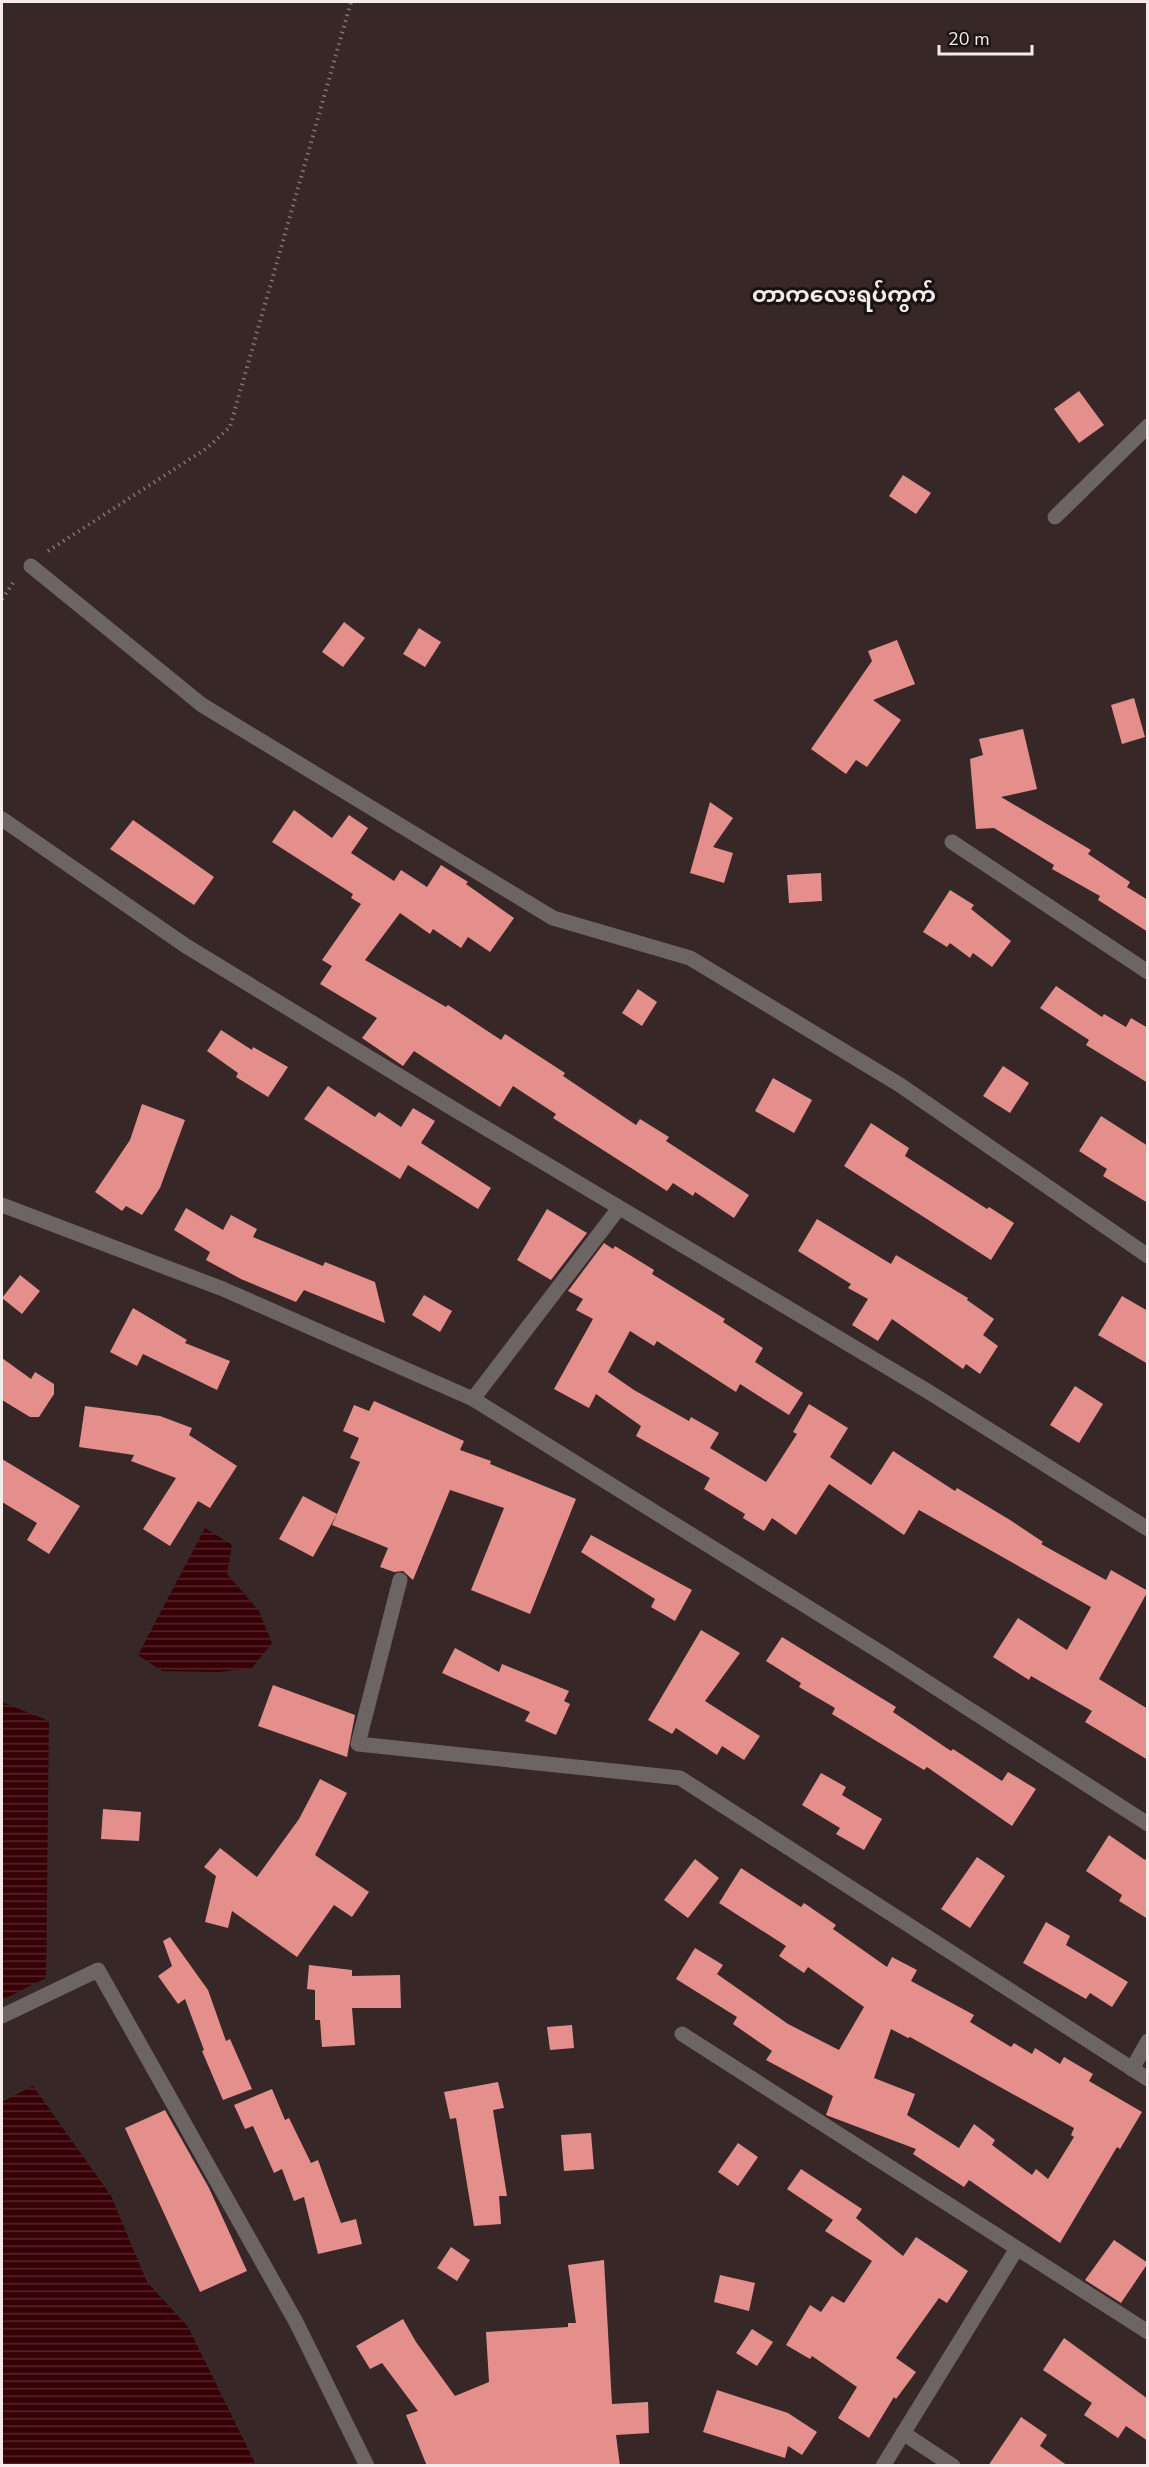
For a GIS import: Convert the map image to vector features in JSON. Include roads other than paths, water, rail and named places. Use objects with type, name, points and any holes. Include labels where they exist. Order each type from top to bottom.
[{"type":"street","points":[[1055,517],[1148,426]]},
{"type":"street","points":[[31,566],[202,705],[553,918],[690,958],[900,1085],[1148,1256]]},
{"type":"street","points":[[2,819],[186,946],[924,1389],[1148,1529]]},
{"type":"street","points":[[952,842],[1148,972]]},
{"type":"street","points":[[2,1205],[223,1289],[473,1399],[888,1657],[1148,1824]]},
{"type":"street","points":[[473,1399],[619,1208]]},
{"type":"street","points":[[400,1580],[358,1744],[680,1778],[1148,2079]]},
{"type":"street","points":[[2,2016],[98,1970],[296,2322],[367,2466]]},
{"type":"street","points":[[682,2034],[1016,2250],[1148,2332]]},
{"type":"street","points":[[1132,2069],[1148,2041]]},
{"type":"street","points":[[883,2466],[1016,2250]]},
{"type":"street","points":[[903,2433],[953,2466]]},
{"type":"district","name":"တာကလေးရပ်ကွက်","points":[[844,294]]}]
